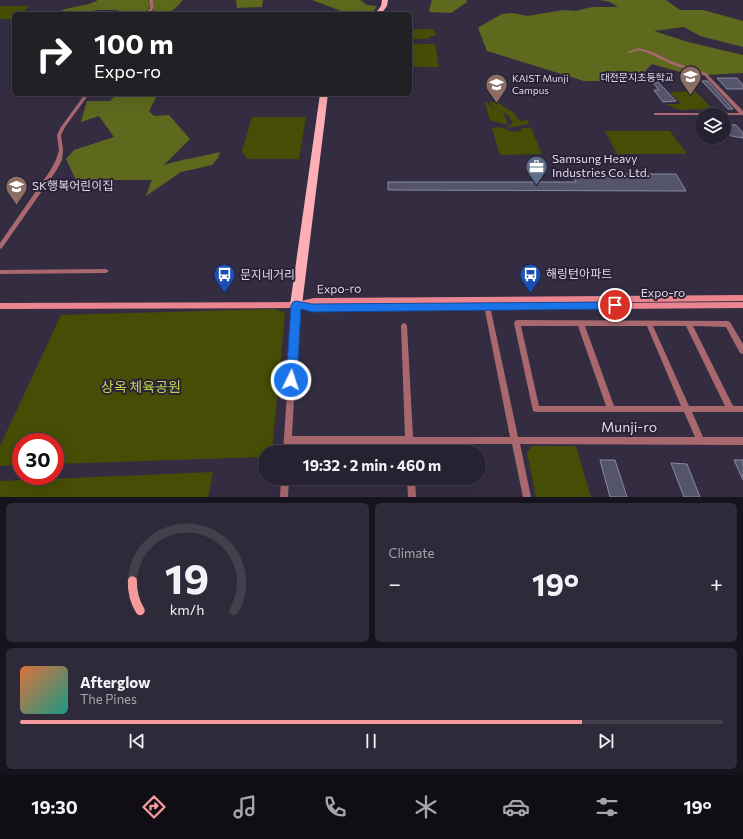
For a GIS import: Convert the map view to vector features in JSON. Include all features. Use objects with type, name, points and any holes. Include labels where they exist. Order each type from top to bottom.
[{"type":"main road","points":[[380,12],[384,6],[385,0]]},
{"type":"main road","points":[[296,305],[324,96]]},
{"type":"main road","name":"Expo-ro","points":[[296,305],[314,301],[743,298]]},
{"type":"main road","name":"Expo-ro","points":[[0,306],[296,305],[312,308],[743,305]]},
{"type":"street","points":[[149,12],[152,8],[151,0]]},
{"type":"street","points":[[629,52],[639,50],[649,52],[672,63],[705,74],[743,114]]},
{"type":"street","points":[[0,247],[58,163],[61,150],[59,135],[86,96]]},
{"type":"street","points":[[656,114],[743,114]]},
{"type":"street","points":[[0,272],[106,271]]},
{"type":"street","points":[[288,445],[296,305]]},
{"type":"street","points":[[487,306],[527,497]]},
{"type":"street","points":[[743,351],[728,324],[517,324],[536,409],[743,409]]},
{"type":"street","points":[[581,324],[611,409]]},
{"type":"street","points":[[649,324],[700,440]]},
{"type":"street","points":[[688,324],[731,409]]},
{"type":"street","points":[[404,326],[409,445]]},
{"type":"street","name":"Munji-ro","points":[[288,440],[743,441]]},
{"type":"street","points":[[284,497],[285,485]]},
{"type":"street","points":[[411,485],[412,497]]},
{"type":"green space","points":[[98,0],[148,0],[150,6],[146,12],[98,10],[86,12],[58,12],[65,9],[93,3]]},
{"type":"green space","points":[[153,0],[183,0],[170,12],[152,12],[154,9]]},
{"type":"green space","points":[[236,0],[263,0],[262,7],[237,8]]},
{"type":"green space","points":[[312,0],[360,0],[367,5],[377,6],[372,12],[344,12]]},
{"type":"green space","points":[[432,0],[466,0],[467,2],[451,13],[430,12],[429,10]]},
{"type":"green space","points":[[600,0],[666,0],[680,10],[703,10],[743,21],[743,47],[700,36],[684,27],[654,31],[688,42],[743,55],[743,73],[689,76],[652,64],[644,72],[642,81],[584,81],[487,51],[478,28],[502,14],[513,13],[527,16],[563,10],[575,11],[592,7],[618,7],[610,2]]},
{"type":"green space","points":[[0,6],[30,6],[22,12],[12,12],[12,19],[0,19]]},
{"type":"green space","points":[[412,29],[434,29],[436,36],[429,36],[429,39],[412,39]]},
{"type":"green space","points":[[412,44],[435,44],[439,67],[412,67]]},
{"type":"green space","points":[[695,91],[712,108],[679,110],[666,104],[681,104],[670,92]]},
{"type":"green space","points":[[115,96],[157,96],[149,111],[154,116],[169,115],[190,139],[164,165],[220,152],[218,158],[212,165],[181,172],[146,196],[152,180],[76,180],[66,159],[74,150],[114,137],[99,116],[81,122],[87,101],[110,101]]},
{"type":"green space","points":[[485,102],[487,102],[492,108],[503,113],[508,123],[504,124],[490,120]]},
{"type":"green space","points":[[489,102],[498,102],[513,112],[520,121],[528,120],[529,124],[507,128],[513,123],[508,115],[493,108]]},
{"type":"green space","points":[[252,117],[306,117],[299,159],[247,159],[242,151]]},
{"type":"green space","points":[[492,128],[502,128],[515,132],[520,131],[522,128],[531,128],[542,154],[502,155],[499,153]]},
{"type":"green space","points":[[605,131],[670,131],[687,154],[617,154]]},
{"type":"green space","name":"상옥 체육공원","points":[[276,309],[285,313],[273,445],[258,445],[258,457],[64,464],[64,433],[12,433],[12,465],[0,466],[0,446],[61,315]]},
{"type":"green space","points":[[532,446],[576,446],[591,497],[536,497],[527,452]]},
{"type":"green space","points":[[213,472],[208,497],[0,497],[0,481],[12,480],[12,485],[64,485],[64,478]]},
{"type":"building","points":[[717,78],[737,78],[743,85],[743,89],[727,89]]},
{"type":"building","points":[[702,81],[708,81],[733,109],[727,108]]},
{"type":"building","points":[[652,82],[658,82],[676,101],[663,102],[654,90],[659,90]]},
{"type":"building","points":[[731,125],[736,125],[743,133],[743,138],[731,136]]},
{"type":"building","name":"Samsung Heavy Industries Co. Ltd.","points":[[572,174],[676,174],[686,191],[388,190],[388,182],[576,182]]},
{"type":"building","points":[[600,460],[615,460],[627,497],[610,497]]},
{"type":"building","points":[[734,460],[743,460],[743,480]]},
{"type":"building","points":[[671,463],[687,464],[700,497],[684,497]]},
{"type":"place","name":"대전문지초등학교","points":[[690,96]]},
{"type":"place","name":"KAIST Munji Campus","points":[[496,104]]},
{"type":"place","name":"Samsung Heavy Industries Co. Ltd.","points":[[536,186]]},
{"type":"place","name":"SK행복어린이집","points":[[16,206]]},
{"type":"place","name":"문지네거리","points":[[225,294]]},
{"type":"place","name":"해링턴아파트","points":[[531,294]]},
{"type":"route","points":[[291,380],[296,305],[312,308],[615,305]]}]
